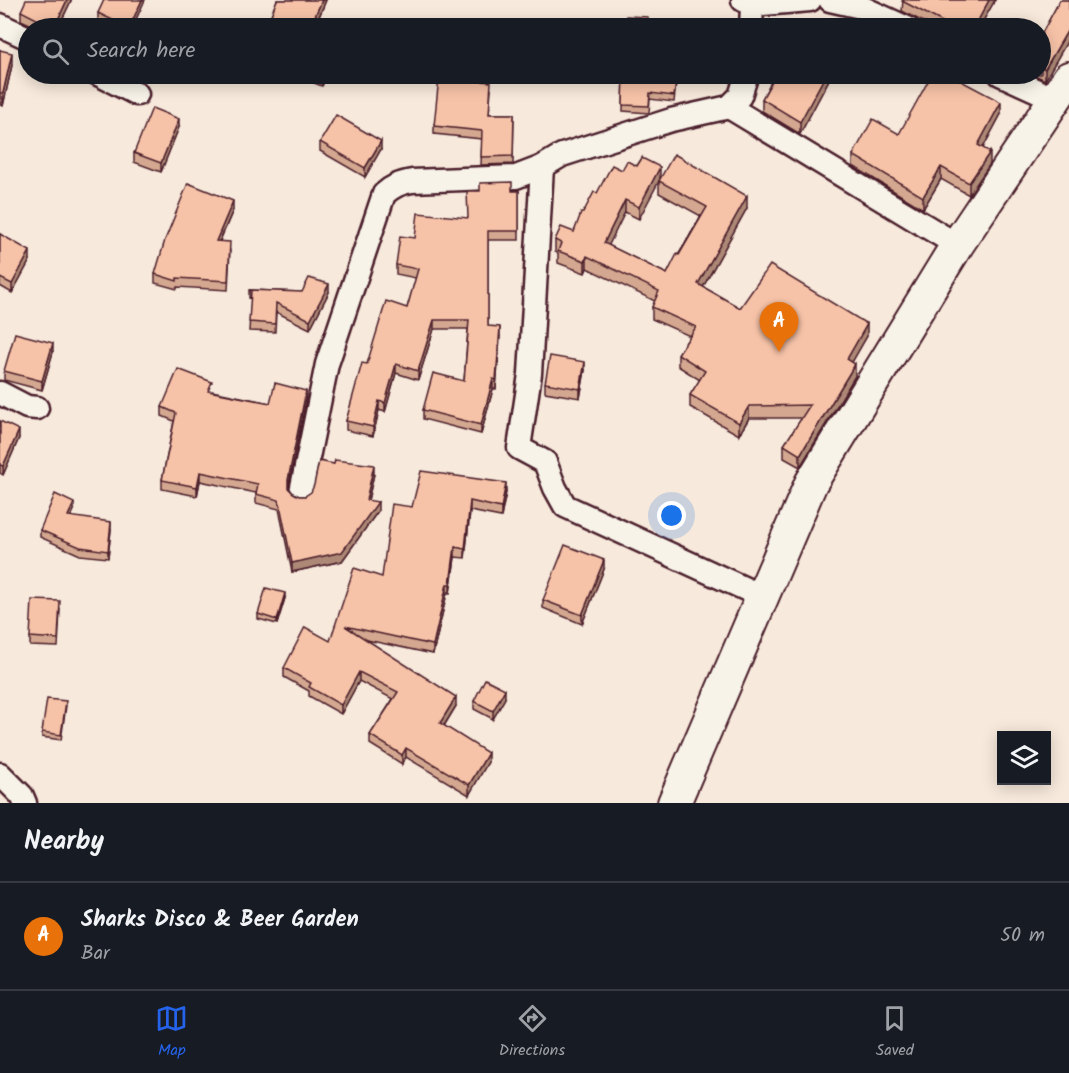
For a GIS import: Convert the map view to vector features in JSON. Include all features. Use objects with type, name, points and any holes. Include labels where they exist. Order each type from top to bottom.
[{"type":"street","points":[[750,18],[748,3],[810,0]]},
{"type":"street","points":[[830,0],[861,8],[884,18]]},
{"type":"street","points":[[0,25],[18,33]]},
{"type":"street","points":[[118,84],[137,94]]},
{"type":"street","points":[[301,492],[327,364],[384,194],[400,183],[516,177],[542,167],[562,155],[671,120],[729,107],[740,96],[744,84]]},
{"type":"street","points":[[674,803],[811,483],[957,245],[1062,89],[1041,84]]},
{"type":"street","points":[[729,107],[957,245]]},
{"type":"street","points":[[542,167],[530,374],[519,448],[545,462],[565,506],[763,597]]},
{"type":"street","points":[[0,393],[27,407],[37,408]]},
{"type":"street","points":[[0,774],[14,787],[25,803]]},
{"type":"building","points":[[26,0],[67,0],[59,18],[35,18],[21,11]]},
{"type":"building","points":[[104,0],[142,0],[134,18],[108,18],[98,13]]},
{"type":"building","points":[[277,0],[322,0],[314,18],[273,18],[271,15]]},
{"type":"building","points":[[989,0],[979,18],[935,18],[902,1]]},
{"type":"building","points":[[1060,0],[1069,0],[1069,28],[1051,59],[1051,18]]},
{"type":"building","points":[[626,16],[648,17],[648,18],[626,18]]},
{"type":"building","points":[[0,50],[12,53],[3,93],[0,93]]},
{"type":"building","points":[[438,84],[491,84],[489,114],[514,114],[513,156],[481,157],[482,131],[434,126]]},
{"type":"building","points":[[624,84],[676,84],[674,96],[650,93],[649,106],[623,105]]},
{"type":"building","points":[[770,84],[821,84],[800,122],[762,99]]},
{"type":"building","points":[[926,84],[967,84],[1001,102],[978,145],[990,152],[969,183],[941,167],[923,197],[853,155],[873,119],[899,134]]},
{"type":"building","points":[[152,108],[179,119],[161,163],[134,153]]},
{"type":"building","points":[[336,115],[381,141],[365,168],[320,142]]},
{"type":"building","points":[[674,154],[747,196],[698,284],[740,308],[770,265],[867,324],[847,359],[855,364],[800,455],[784,445],[810,405],[749,406],[739,423],[690,395],[705,371],[678,354],[696,327],[652,307],[659,291],[587,256],[585,261],[558,251],[561,243],[555,240],[561,227],[574,232],[581,213],[594,192],[597,193],[612,165],[622,170],[627,161],[637,166],[642,158],[660,167],[639,207],[625,200],[604,243],[667,274],[707,207],[659,181]]},
{"type":"building","points":[[512,182],[512,191],[519,191],[519,231],[488,231],[488,326],[500,327],[496,380],[493,379],[481,425],[423,410],[433,373],[464,381],[469,320],[434,320],[418,371],[396,364],[385,403],[379,401],[373,427],[346,421],[362,363],[367,364],[386,301],[407,308],[418,269],[396,265],[400,236],[415,238],[418,213],[468,218],[467,191],[480,191],[480,183]]},
{"type":"building","points":[[188,183],[233,201],[216,241],[230,242],[228,281],[177,278],[177,281],[155,274],[165,240]]},
{"type":"building","points":[[0,234],[30,251],[12,284],[0,278]]},
{"type":"building","points":[[309,278],[329,284],[310,320],[276,303],[275,324],[249,322],[251,291],[249,290],[302,292]]},
{"type":"building","points":[[15,333],[53,343],[42,381],[4,371]]},
{"type":"building","points":[[550,356],[585,362],[580,389],[545,383]]},
{"type":"building","points":[[178,369],[212,382],[208,391],[270,403],[275,383],[306,391],[288,480],[288,488],[299,496],[305,496],[311,492],[319,461],[334,464],[335,460],[374,465],[366,500],[378,502],[342,552],[292,563],[279,500],[256,494],[258,484],[200,472],[197,487],[162,480],[176,413],[162,407]]},
{"type":"building","points":[[0,421],[19,430],[3,466],[0,465]]},
{"type":"building","points":[[421,471],[506,483],[501,508],[470,501],[465,549],[455,547],[450,584],[447,584],[433,645],[345,626],[456,697],[440,723],[488,753],[469,785],[406,748],[402,755],[370,735],[398,692],[359,672],[341,705],[309,687],[311,683],[284,668],[305,627],[330,641],[354,568],[382,577],[392,504],[412,507]]},
{"type":"building","points":[[55,494],[74,503],[68,516],[111,522],[108,551],[80,547],[40,530]]},
{"type":"building","points":[[565,545],[604,560],[582,615],[543,600]]},
{"type":"building","points":[[266,588],[285,593],[277,620],[258,614]]},
{"type":"building","points":[[32,600],[60,601],[58,639],[30,637]]},
{"type":"building","points":[[485,679],[505,689],[493,711],[474,701]]},
{"type":"building","points":[[47,699],[66,701],[61,735],[42,732]]},
{"type":"place","name":"Sharks Disco & Beer Garden","points":[[779,352]]}]
